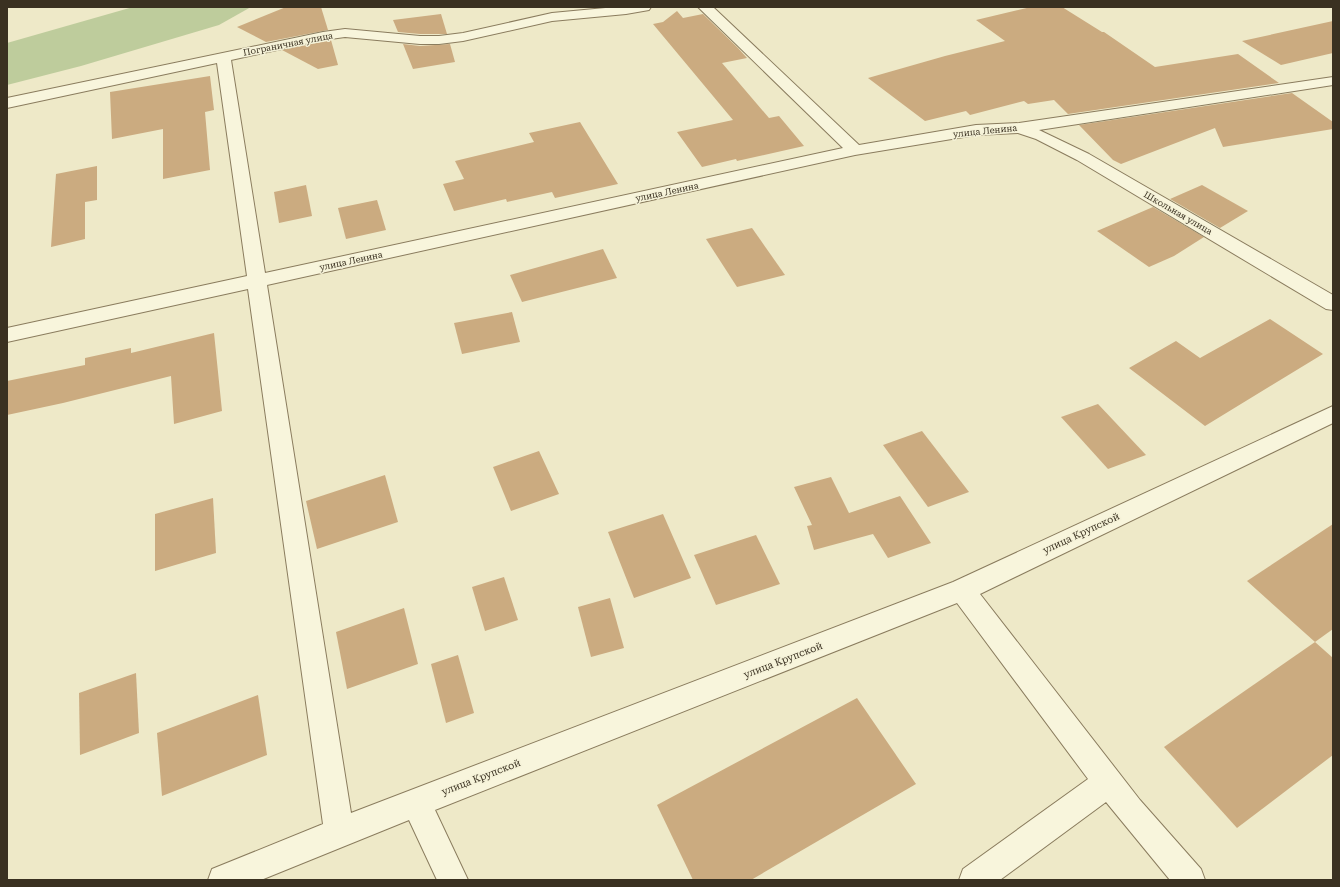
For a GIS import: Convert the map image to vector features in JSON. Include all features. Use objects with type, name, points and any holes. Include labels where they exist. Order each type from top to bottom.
[{"type":"street","name":"Пограничная улица","points":[[7,103],[223,56],[330,35],[345,33],[420,40],[439,40],[464,37],[552,17],[644,7]]},
{"type":"street","points":[[705,7],[855,150]]},
{"type":"street","points":[[223,56],[339,833]]},
{"type":"street","name":"улица Ленина","points":[[7,335],[256,282],[855,150],[976,130],[1019,128],[1333,81]]},
{"type":"street","name":"Школьная улица","points":[[1019,128],[1042,136],[1083,157],[1333,304]]},
{"type":"street","name":"улица Крупской","points":[[223,880],[339,833],[962,590],[1333,414]]},
{"type":"street","points":[[962,590],[1130,810],[1190,880]]},
{"type":"street","points":[[974,880],[1108,782]]},
{"type":"street","points":[[416,803],[454,880]]},
{"type":"green space","points":[[133,7],[251,7],[219,25],[81,66],[7,85],[7,43]]},
{"type":"building","points":[[286,7],[321,7],[328,30],[266,42],[237,27]]},
{"type":"building","points":[[1031,7],[1062,7],[1104,32],[1155,67],[1238,54],[1279,83],[1068,114],[1054,100],[1028,104],[1024,101],[970,115],[966,111],[925,121],[868,78],[1005,41],[976,20]]},
{"type":"building","points":[[677,11],[683,18],[703,14],[738,48],[747,58],[722,63],[769,118],[779,116],[804,146],[702,167],[677,132],[733,120],[653,24],[663,22]]},
{"type":"building","points":[[441,14],[447,34],[398,32],[393,20]]},
{"type":"building","points":[[1333,21],[1333,53],[1281,65],[1242,41]]},
{"type":"building","points":[[331,40],[338,65],[318,69],[282,50]]},
{"type":"building","points":[[403,44],[420,46],[450,44],[455,62],[413,69]]},
{"type":"building","points":[[210,76],[214,110],[205,112],[210,170],[163,179],[163,129],[112,139],[110,92]]},
{"type":"building","points":[[1292,93],[1333,122],[1333,129],[1223,147],[1215,128],[1121,164],[1113,160],[1079,125]]},
{"type":"building","points":[[580,122],[618,184],[555,198],[552,192],[507,202],[506,199],[454,211],[443,184],[464,179],[455,161],[534,142],[529,133]]},
{"type":"building","points":[[97,166],[97,200],[85,202],[85,239],[51,247],[56,174]]},
{"type":"building","points":[[306,185],[312,216],[279,223],[274,192]]},
{"type":"building","points":[[1202,185],[1248,211],[1220,228],[1170,199]]},
{"type":"building","points":[[377,200],[386,230],[346,239],[338,208]]},
{"type":"building","points":[[1153,207],[1204,237],[1174,256],[1149,267],[1097,231]]},
{"type":"building","points":[[752,228],[785,275],[737,287],[706,239]]},
{"type":"building","points":[[603,249],[617,278],[522,302],[510,275]]},
{"type":"building","points":[[512,312],[520,342],[462,354],[454,323]]},
{"type":"building","points":[[1270,319],[1323,354],[1205,426],[1129,368],[1176,341],[1200,358]]},
{"type":"building","points":[[214,333],[222,411],[174,424],[171,376],[63,403],[7,415],[7,381],[85,365],[85,358],[131,348],[131,353]]},
{"type":"building","points":[[1098,404],[1146,455],[1108,469],[1061,417]]},
{"type":"building","points":[[922,431],[969,492],[928,507],[883,445]]},
{"type":"building","points":[[539,451],[559,494],[511,511],[493,467]]},
{"type":"building","points":[[385,475],[398,522],[317,549],[306,501]]},
{"type":"building","points":[[831,477],[849,513],[900,496],[931,543],[888,558],[873,534],[814,550],[807,526],[812,525],[794,487]]},
{"type":"building","points":[[213,498],[216,553],[155,571],[155,514]]},
{"type":"building","points":[[663,514],[691,578],[634,598],[608,532]]},
{"type":"building","points":[[1333,524],[1333,629],[1315,642],[1247,581]]},
{"type":"building","points":[[756,535],[780,584],[716,605],[694,555]]},
{"type":"building","points":[[504,577],[518,620],[485,631],[472,587]]},
{"type":"building","points":[[610,598],[624,648],[591,657],[578,607]]},
{"type":"building","points":[[404,608],[418,664],[347,689],[336,632]]},
{"type":"building","points":[[1315,642],[1333,658],[1333,755],[1237,828],[1164,747]]},
{"type":"building","points":[[458,655],[474,713],[446,723],[431,664]]},
{"type":"building","points":[[136,673],[139,733],[80,755],[79,693]]},
{"type":"building","points":[[258,695],[267,755],[162,796],[157,733]]},
{"type":"building","points":[[857,698],[916,784],[751,880],[693,880],[657,805]]}]
